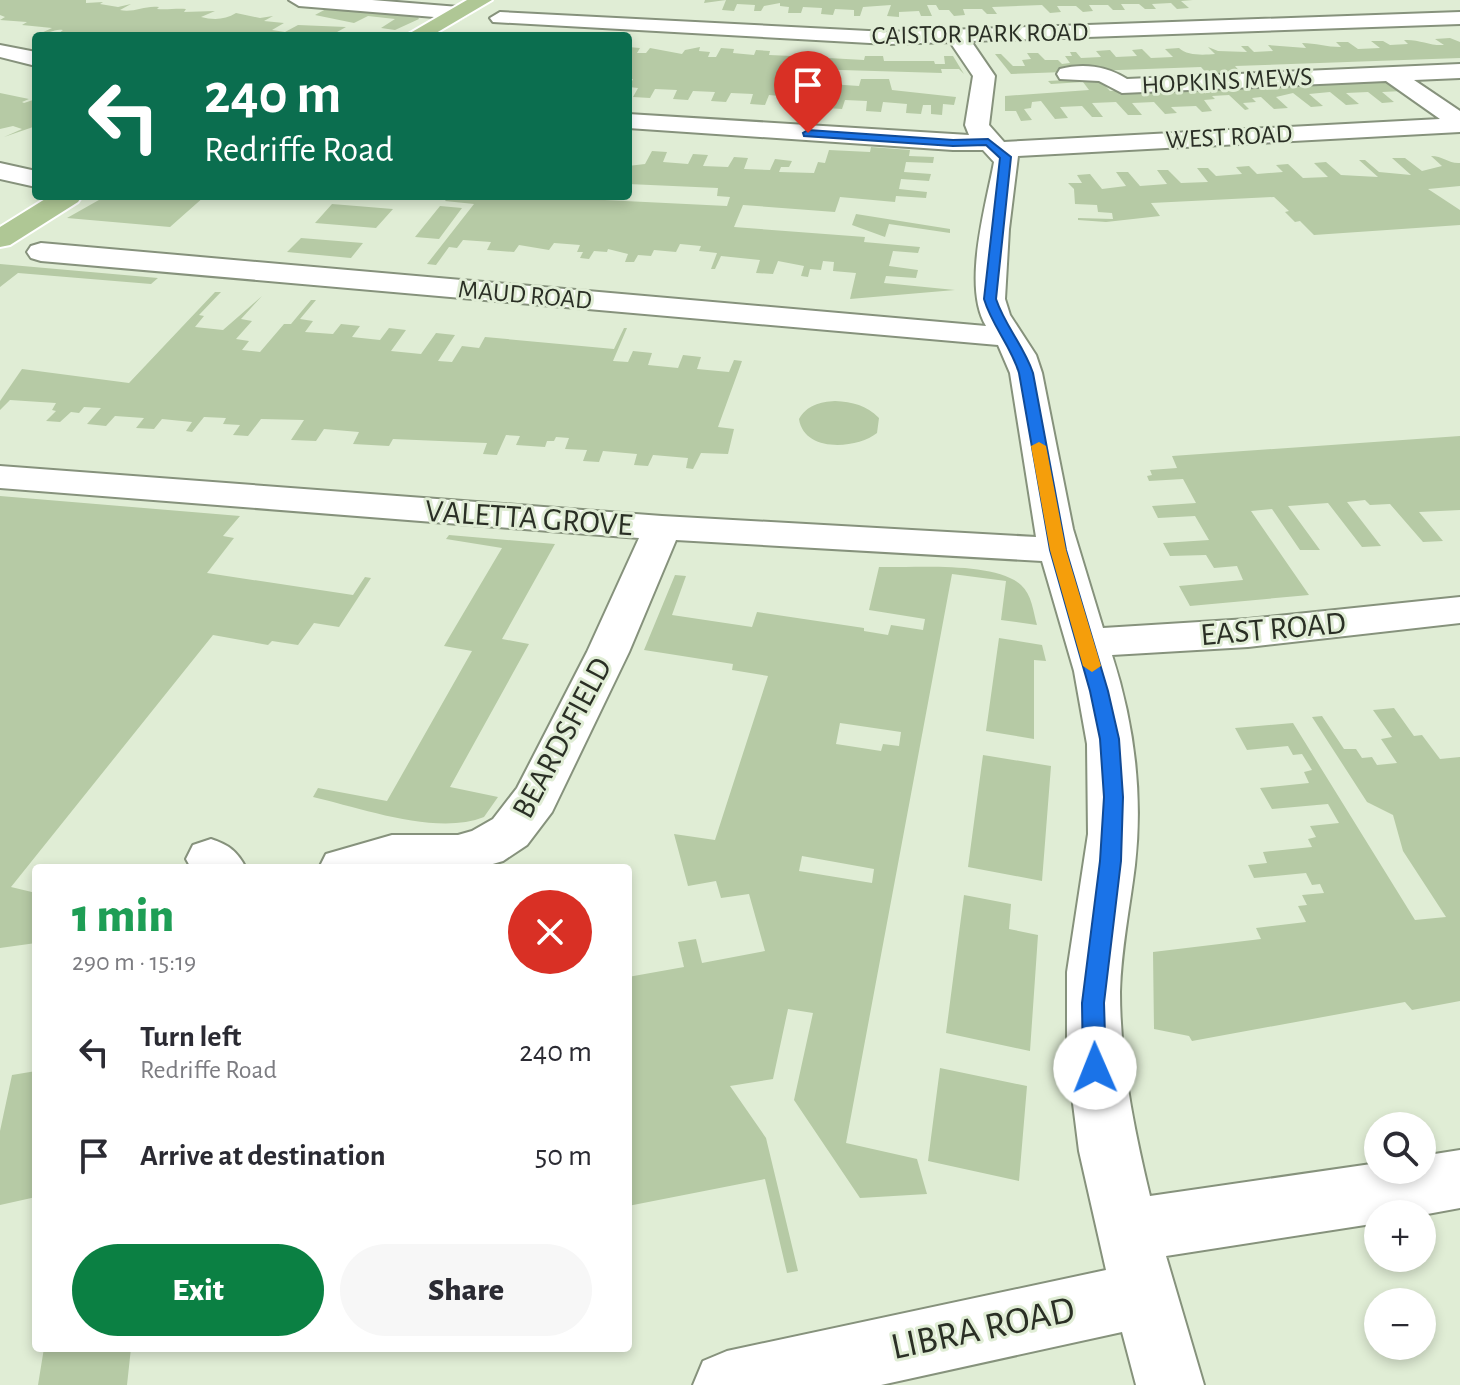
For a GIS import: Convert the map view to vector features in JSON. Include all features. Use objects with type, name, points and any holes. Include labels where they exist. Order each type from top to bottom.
[{"type":"main road","points":[[423,32],[482,0]]},
{"type":"main road","points":[[0,239],[63,200]]},
{"type":"street","points":[[299,0],[459,13]]},
{"type":"street","points":[[1290,0],[1320,22]]},
{"type":"street","name":"CAISTOR PARK ROAD","points":[[500,18],[865,37],[957,37],[1460,18]]},
{"type":"street","points":[[957,37],[984,76],[977,125],[1007,162],[995,229],[990,299],[995,315],[1020,355],[1026,373],[1058,550],[1109,739],[1114,797],[1111,861],[1093,1003],[1095,1068],[1102,1123],[1170,1385]]},
{"type":"street","points":[[0,51],[32,58]]},
{"type":"street","name":"HOPKINS MEWS","points":[[1068,74],[1104,74],[1122,86],[1460,71]]},
{"type":"street","points":[[1391,74],[1460,124]]},
{"type":"street","name":"WEST ROAD","points":[[632,121],[993,146],[1460,124]]},
{"type":"street","points":[[0,171],[32,178]]},
{"type":"street","name":"MAUD ROAD","points":[[41,252],[1009,337]]},
{"type":"street","name":"VALETTA GROVE","points":[[0,477],[662,528],[1058,550]]},
{"type":"street","name":"BEARDSFIELD","points":[[358,864],[392,854],[458,854],[486,847],[510,832],[535,799],[613,640],[662,528]]},
{"type":"street","name":"EAST ROAD","points":[[1085,643],[1248,633],[1460,610]]},
{"type":"street","points":[[1128,1230],[1460,1179]]},
{"type":"street","name":"LIBRA ROAD","points":[[727,1385],[1145,1294]]},
{"type":"green space","points":[[0,0],[86,0],[86,3],[103,2],[100,4],[118,7],[131,4],[120,10],[125,11],[159,7],[157,9],[186,9],[184,12],[215,11],[201,17],[214,19],[236,13],[260,18],[273,16],[264,21],[284,23],[272,30],[285,32],[43,32],[52,28],[0,20],[5,17],[0,15]]},
{"type":"green space","points":[[726,0],[1193,0],[1181,1],[1189,8],[1177,9],[1171,3],[1152,4],[1156,9],[1145,9],[1139,4],[1121,4],[1125,10],[1113,10],[1108,5],[1089,5],[1093,11],[1083,12],[1076,6],[1057,6],[1061,12],[1050,13],[1042,5],[992,7],[997,14],[987,14],[982,9],[963,9],[965,15],[954,16],[949,10],[927,5],[932,16],[921,16],[919,11],[899,12],[899,17],[887,16],[891,5],[863,7],[860,16],[854,16],[854,10],[835,9],[833,15],[821,14],[822,8],[803,7],[801,13],[788,13],[789,7],[780,6],[780,3],[764,6],[761,11],[754,11],[755,5],[737,4],[734,11],[722,10]]},
{"type":"green space","points":[[326,9],[417,15],[419,19],[395,30],[381,28],[395,19],[368,16],[354,23],[315,15]]},
{"type":"green space","points":[[298,25],[346,27],[337,32],[285,32]]},
{"type":"green space","points":[[1450,38],[1460,42],[1460,58],[1235,66],[1243,75],[1209,76],[1201,67],[1011,74],[995,54],[1001,54],[1013,66],[1025,66],[1022,60],[1031,59],[1027,53],[1038,53],[1045,60],[1058,60],[1062,64],[1070,63],[1065,56],[1072,56],[1070,52],[1076,52],[1081,58],[1101,57],[1096,51],[1110,50],[1116,57],[1137,56],[1132,50],[1142,49],[1151,58],[1173,57],[1165,49],[1179,48],[1191,54],[1206,55],[1215,54],[1208,47],[1218,51],[1247,52],[1241,46],[1248,46],[1254,52],[1273,51],[1268,45],[1306,48],[1302,43],[1341,47],[1336,42],[1348,42],[1358,49],[1380,48],[1371,41],[1383,41],[1390,45],[1408,44],[1404,40],[1409,40],[1444,45],[1435,39]]},
{"type":"green space","points":[[632,47],[640,48],[637,53],[646,53],[650,48],[682,54],[685,50],[700,47],[699,51],[710,52],[708,57],[716,57],[721,48],[734,49],[733,53],[754,55],[756,50],[770,51],[769,55],[815,57],[814,61],[827,62],[828,58],[864,60],[865,56],[883,56],[884,61],[934,61],[935,64],[945,64],[944,56],[953,56],[964,74],[959,69],[941,69],[942,73],[807,69],[801,82],[859,86],[861,79],[889,79],[892,90],[956,97],[954,105],[943,104],[942,115],[931,114],[931,105],[923,105],[921,114],[906,113],[907,104],[883,102],[881,112],[866,111],[867,101],[845,100],[842,109],[827,108],[829,99],[807,98],[803,107],[789,106],[791,97],[769,95],[765,105],[750,104],[753,94],[731,93],[726,102],[711,101],[715,92],[693,91],[688,100],[673,99],[677,90],[655,89],[650,98],[633,97],[638,88],[632,87]]},
{"type":"green space","points":[[1098,78],[1110,91],[1387,79],[1403,91],[1382,92],[1394,102],[1382,103],[1368,92],[1346,93],[1359,104],[1346,105],[1330,92],[1309,94],[1323,106],[1311,107],[1293,93],[1276,97],[1288,108],[1274,109],[1261,97],[1252,98],[1256,102],[1243,103],[1249,109],[1245,110],[1229,95],[1204,100],[1212,111],[1202,112],[1196,106],[1171,107],[1177,113],[1165,114],[1154,102],[1132,103],[1142,115],[1128,115],[1116,102],[1092,103],[1103,117],[1092,117],[1082,106],[1060,107],[1068,118],[1055,119],[1041,101],[1032,102],[1031,108],[1024,109],[1032,120],[1021,121],[1016,111],[1005,111],[1005,96],[1089,90],[1083,82],[1051,84],[1048,81]]},
{"type":"green space","points":[[0,93],[29,99],[24,103],[32,100],[32,127],[4,137],[22,129],[13,126],[0,129]]},
{"type":"green space","points":[[871,147],[910,150],[909,156],[934,157],[933,163],[906,162],[904,172],[931,174],[929,181],[901,179],[899,189],[927,192],[926,198],[896,196],[895,202],[840,197],[835,212],[743,205],[734,227],[865,237],[864,242],[920,247],[918,253],[893,251],[889,266],[918,270],[916,278],[886,276],[884,283],[955,290],[850,299],[856,273],[833,271],[834,262],[823,261],[821,270],[810,269],[808,277],[801,276],[804,266],[778,261],[773,274],[756,273],[760,260],[721,256],[715,269],[711,269],[717,253],[699,251],[701,246],[680,244],[676,252],[654,250],[651,256],[638,255],[634,262],[625,262],[628,254],[608,249],[607,252],[594,251],[589,259],[580,258],[583,252],[577,252],[580,245],[554,243],[549,250],[519,245],[514,252],[487,250],[491,242],[463,240],[457,248],[449,247],[436,265],[427,264],[474,204],[446,200],[604,200],[727,206],[730,197],[717,196],[718,188],[632,184],[632,166],[645,164],[652,151],[667,152],[663,162],[688,164],[693,154],[708,155],[703,166],[728,167],[734,157],[748,158],[744,169],[770,170],[775,159],[792,161],[789,167],[781,167],[779,172],[814,173],[818,162],[825,163],[829,150],[870,152]]},
{"type":"green space","points":[[1431,156],[1460,163],[1460,186],[1428,189],[1460,210],[1460,225],[1314,235],[1300,221],[1295,222],[1285,212],[1289,211],[1274,197],[1151,203],[1160,216],[1106,222],[1078,220],[1113,219],[1112,213],[1098,212],[1097,205],[1075,204],[1074,189],[1068,183],[1082,183],[1077,175],[1090,174],[1102,189],[1126,186],[1116,172],[1128,172],[1140,186],[1167,184],[1157,170],[1168,170],[1181,183],[1208,182],[1197,168],[1208,168],[1216,176],[1242,174],[1236,167],[1249,166],[1257,174],[1283,172],[1276,165],[1288,164],[1303,178],[1328,177],[1314,163],[1326,162],[1341,175],[1378,177],[1359,160],[1365,160],[1379,172],[1411,175],[1392,158],[1405,158],[1422,171],[1442,166]]},
{"type":"green space","points":[[99,200],[200,200],[170,227],[67,218]]},
{"type":"green space","points":[[332,204],[393,209],[376,228],[315,223]]},
{"type":"green space","points":[[440,206],[462,208],[439,239],[415,237]]},
{"type":"green space","points":[[856,214],[950,229],[950,233],[889,224],[885,237],[852,225]]},
{"type":"green space","points":[[301,238],[363,243],[351,258],[287,252]]},
{"type":"green space","points":[[0,264],[158,278],[151,284],[18,273],[0,287]]},
{"type":"green space","points":[[215,292],[221,292],[199,315],[204,316],[195,327],[223,330],[262,296],[241,319],[252,321],[236,339],[249,341],[242,350],[260,352],[284,324],[291,324],[311,300],[316,300],[300,319],[313,321],[305,332],[333,334],[341,324],[360,326],[352,337],[380,340],[389,328],[406,330],[391,351],[421,354],[436,333],[455,335],[438,361],[452,362],[462,346],[479,348],[485,337],[614,349],[624,328],[627,328],[613,361],[628,362],[633,351],[652,353],[648,365],[678,368],[683,355],[701,357],[697,369],[729,372],[734,360],[742,361],[718,427],[734,429],[728,454],[701,453],[693,469],[686,468],[688,458],[653,455],[648,466],[634,465],[637,454],[603,451],[599,462],[583,461],[587,450],[565,449],[569,438],[556,437],[554,441],[547,441],[545,447],[516,445],[520,436],[506,435],[497,455],[483,454],[487,443],[393,439],[389,446],[353,444],[359,432],[324,429],[316,441],[291,440],[304,420],[261,419],[248,436],[233,435],[240,425],[223,424],[226,418],[204,417],[192,432],[186,431],[192,422],[162,419],[154,429],[136,428],[144,418],[115,416],[106,426],[87,424],[101,408],[84,407],[79,413],[71,412],[60,422],[46,421],[56,411],[52,410],[56,403],[10,400],[0,410],[0,401],[22,369],[129,383]]},
{"type":"green space","points":[[835,401],[869,410],[879,418],[877,433],[845,445],[821,443],[810,438],[799,419],[814,405]]},
{"type":"green space","points":[[1460,436],[1460,510],[1419,512],[1443,541],[1423,542],[1390,504],[1370,505],[1365,500],[1347,502],[1381,546],[1362,547],[1328,503],[1288,506],[1320,550],[1300,550],[1272,509],[1251,511],[1309,595],[1190,606],[1179,586],[1243,580],[1237,566],[1214,568],[1206,555],[1170,556],[1163,543],[1209,540],[1195,516],[1158,518],[1152,506],[1196,503],[1183,479],[1149,481],[1147,476],[1152,475],[1150,470],[1177,468],[1172,456]]},
{"type":"green space","points":[[0,496],[240,516],[223,536],[234,538],[207,573],[353,595],[365,577],[371,578],[339,627],[314,623],[298,645],[272,641],[268,645],[213,635],[11,887],[32,892],[32,944],[0,948]]},
{"type":"green space","points":[[449,535],[555,544],[502,639],[529,644],[450,787],[498,797],[484,817],[444,823],[399,818],[313,797],[318,788],[387,801],[472,651],[444,646],[502,548],[446,539]]},
{"type":"green space","points":[[879,567],[974,569],[1009,577],[1025,589],[1037,625],[1001,620],[1006,581],[952,574],[846,1143],[917,1159],[927,1194],[860,1198],[794,1100],[813,1013],[788,1009],[773,1079],[730,1086],[766,1138],[798,1271],[787,1273],[765,1179],[632,1205],[632,976],[684,967],[678,942],[696,939],[702,963],[765,951],[749,894],[721,898],[716,881],[688,886],[674,834],[715,840],[768,676],[732,670],[733,664],[644,650],[675,575],[686,576],[672,615],[752,627],[757,612],[864,628],[864,631],[888,635],[891,625],[923,630],[925,619],[869,610]],"holes":[[[840,723],[901,732],[899,746],[883,744],[881,751],[836,744]],[[802,856],[874,869],[872,883],[799,871]]]},
{"type":"green space","points":[[999,638],[1042,645],[1046,661],[1034,660],[1034,739],[986,731]]},
{"type":"green space","points":[[1394,708],[1414,736],[1422,735],[1440,759],[1460,757],[1460,1001],[1412,1010],[1405,1002],[1192,1041],[1189,1036],[1154,1029],[1153,952],[1261,939],[1256,928],[1306,922],[1298,906],[1307,905],[1302,895],[1324,893],[1320,884],[1312,885],[1306,873],[1254,878],[1248,865],[1267,863],[1263,852],[1312,847],[1308,839],[1316,837],[1310,826],[1339,823],[1328,804],[1272,809],[1260,788],[1309,783],[1304,772],[1312,770],[1302,754],[1293,755],[1288,746],[1247,750],[1235,728],[1293,723],[1415,920],[1446,917],[1403,851],[1393,815],[1367,802],[1312,717],[1322,716],[1344,749],[1356,749],[1362,758],[1372,757],[1377,765],[1397,763],[1381,739],[1392,737],[1373,710]]},
{"type":"green space","points":[[983,755],[1051,766],[1042,881],[968,867]]},
{"type":"green space","points":[[964,895],[1011,904],[1009,929],[1038,935],[1030,1051],[946,1033]]},
{"type":"green space","points":[[940,1068],[1027,1086],[1019,1181],[928,1161]]},
{"type":"green space","points":[[32,1072],[32,1198],[0,1205],[0,1131],[12,1075]]},
{"type":"green space","points":[[43,1352],[131,1352],[127,1385],[38,1385]]},
{"type":"slow traffic","points":[[1039,446],[1058,550],[1092,666]]},
{"type":"route","points":[[808,133],[953,143],[988,142],[1006,157],[995,229],[990,299],[995,315],[1020,355],[1026,373],[1058,550],[1099,691],[1109,739],[1114,797],[1111,861],[1093,1003],[1095,1068]]}]
